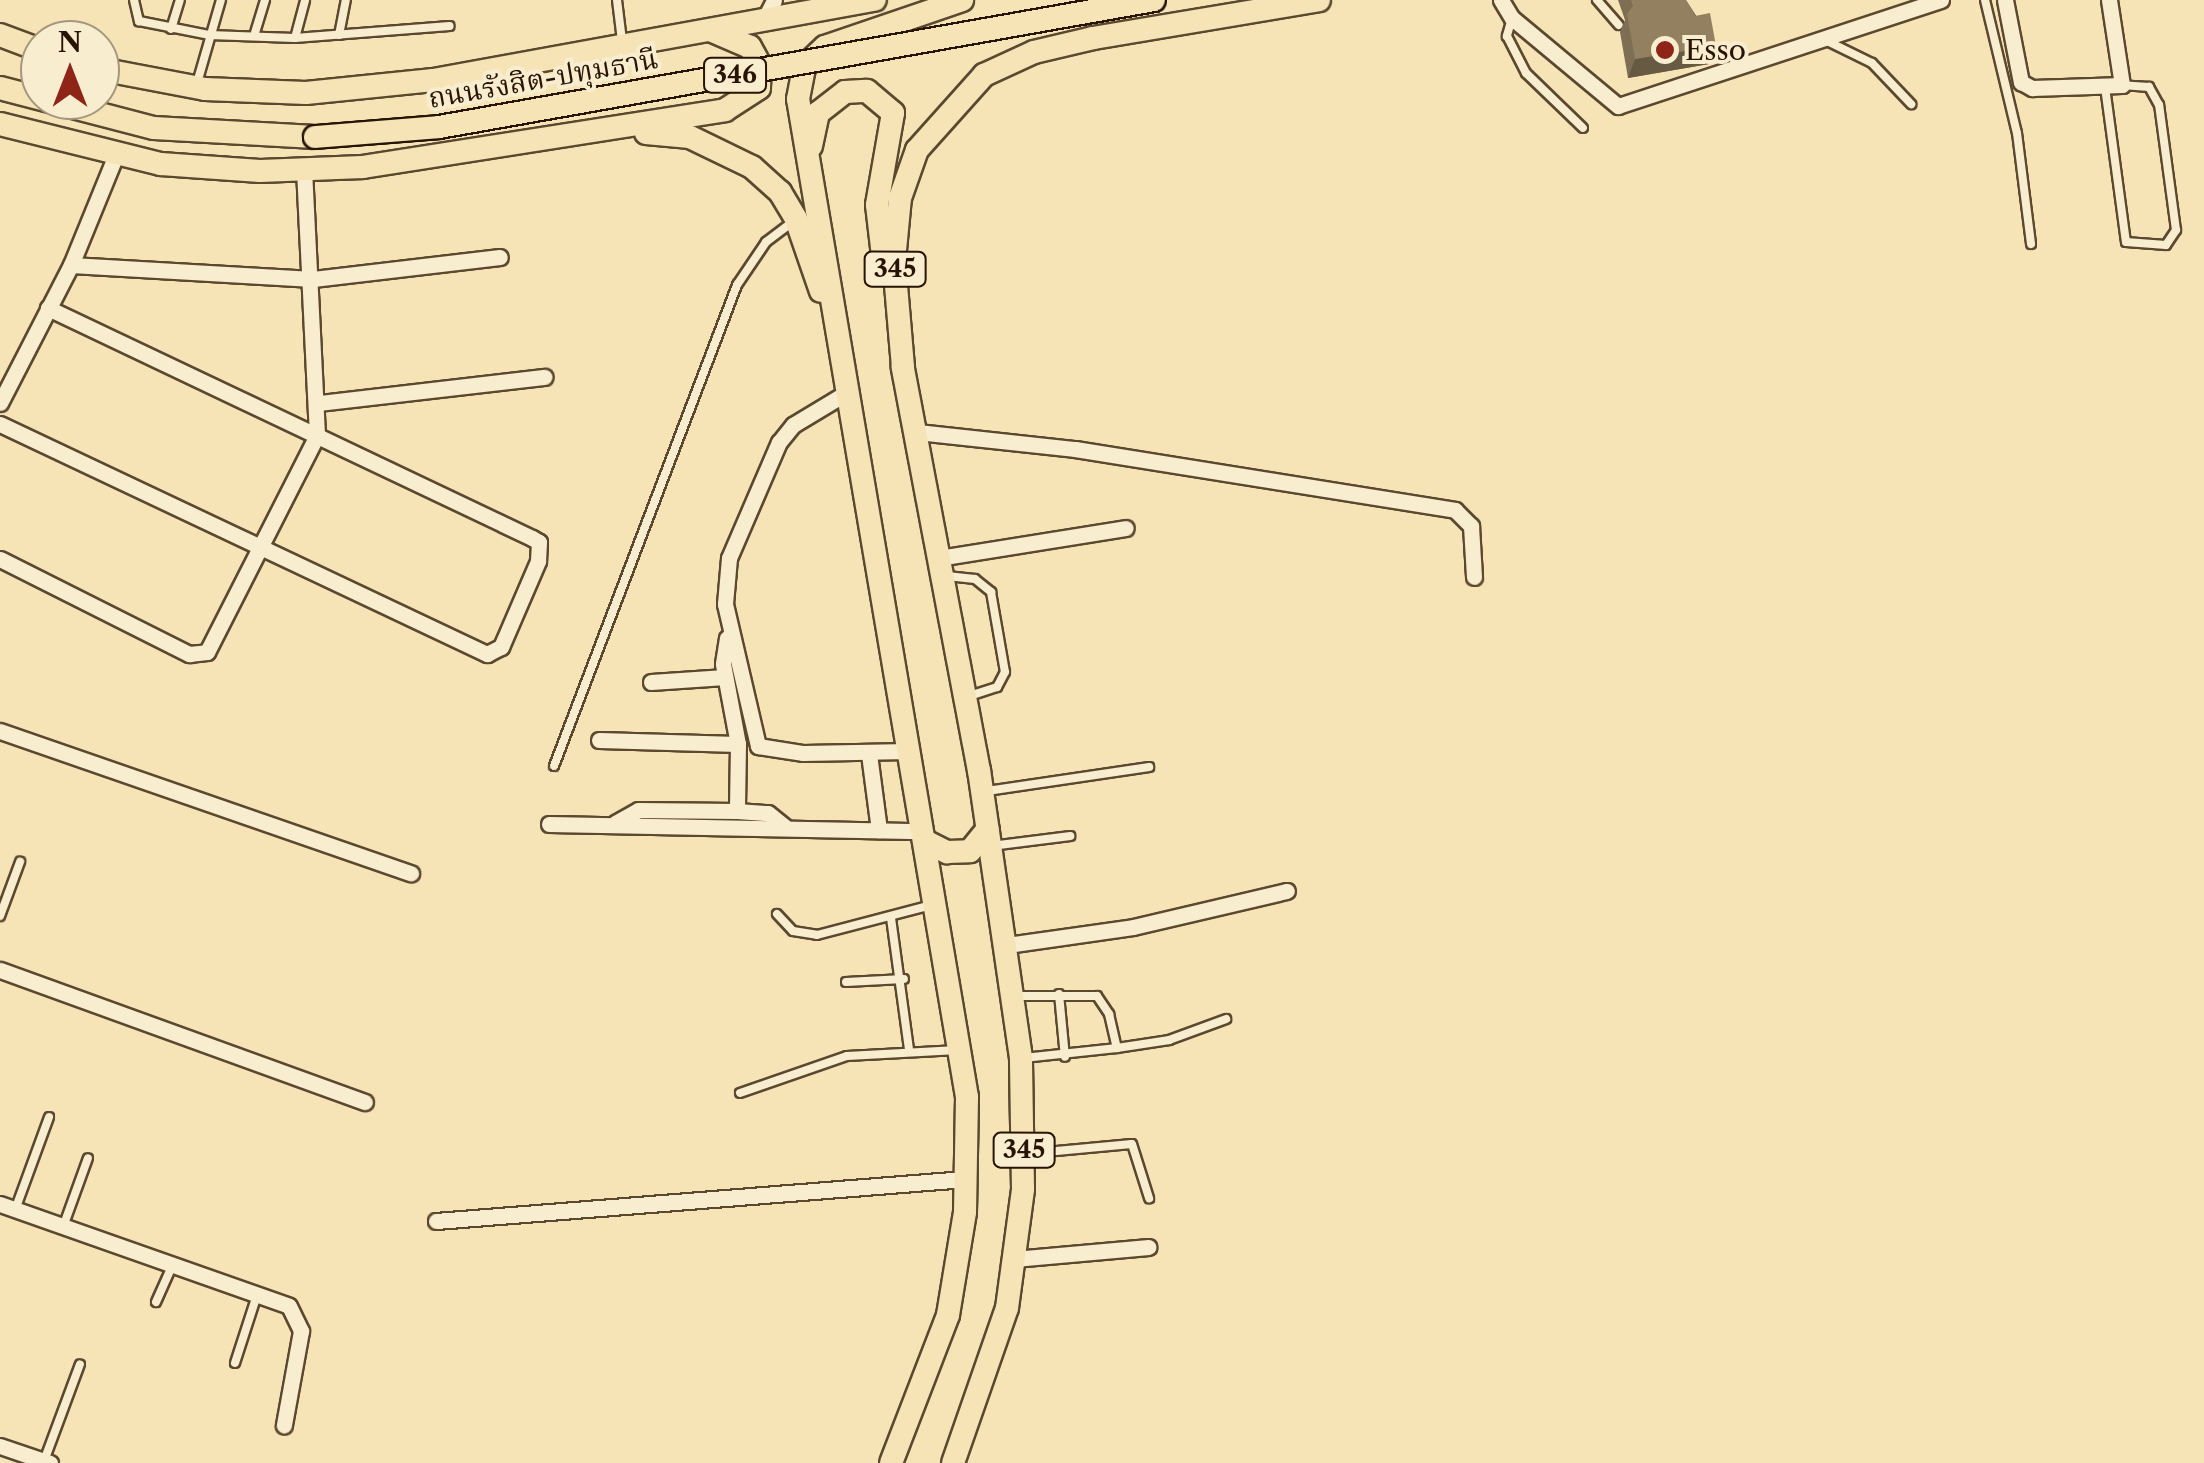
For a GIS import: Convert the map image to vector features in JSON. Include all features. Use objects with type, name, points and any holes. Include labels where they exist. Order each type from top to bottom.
[{"type":"main road","name":"ถนนรังสิต-ปทุมธานี","points":[[120,72],[196,88],[324,91],[433,80],[623,46],[710,30],[769,10],[875,0]]},
{"type":"main road","name":"345","points":[[891,1463],[948,1315],[966,1179],[962,1050],[798,100],[804,67],[847,36],[962,0]]},
{"type":"main road","name":"ถนนรังสิต-ปทุมธานี","points":[[0,88],[154,128],[315,137],[439,128],[1154,0]]},
{"type":"main road","name":"345","points":[[953,1463],[1006,1308],[1024,1154],[1021,1058],[990,837],[903,367],[894,261],[900,198],[917,150],[984,74],[1034,52],[1093,38],[1318,0]]},
{"type":"main road","points":[[0,124],[116,155],[304,172],[599,133],[724,110],[759,88],[760,65],[750,47],[710,30]]},
{"type":"main road","points":[[819,209],[811,162],[818,114],[845,92],[866,91],[892,113],[878,230],[903,367]]},
{"type":"main road","points":[[599,133],[690,137],[752,168],[796,219],[838,331]]},
{"type":"main road","points":[[924,836],[947,852],[970,852],[990,837]]},
{"type":"street","points":[[1501,0],[1512,18],[1618,106],[1827,41],[1941,0]]},
{"type":"street","points":[[2004,0],[2025,87],[2113,86],[2109,0]]},
{"type":"street","points":[[0,403],[71,265],[116,155]]},
{"type":"street","points":[[0,559],[196,657],[207,652],[317,435],[313,279],[304,172]]},
{"type":"street","points":[[71,265],[313,279],[500,257]]},
{"type":"street","points":[[0,424],[478,651],[500,647],[538,561],[539,542],[48,308]]},
{"type":"street","points":[[318,403],[544,377]]},
{"type":"street","points":[[737,811],[738,744],[725,677],[728,558],[754,489],[793,425],[846,393]]},
{"type":"street","points":[[918,432],[1076,448],[1455,510],[1470,526],[1474,577]]},
{"type":"street","points":[[941,567],[1126,528]]},
{"type":"street","points":[[729,629],[758,746],[869,754],[908,751]]},
{"type":"street","points":[[651,682],[725,677]]},
{"type":"street","points":[[0,730],[411,872]]},
{"type":"street","points":[[598,740],[738,744]]},
{"type":"street","points":[[869,754],[879,830]]},
{"type":"street","points":[[615,823],[638,810],[737,811],[768,812],[786,828]]},
{"type":"street","points":[[549,824],[879,830],[924,836]]},
{"type":"street","points":[[1006,944],[1133,927],[1287,891]]},
{"type":"street","points":[[0,970],[365,1102]]},
{"type":"street","points":[[436,1220],[966,1179]]},
{"type":"street","points":[[8,1207],[257,1294],[299,1317],[284,1426]]},
{"type":"street","points":[[1014,1259],[1148,1247]]},
{"type":"street","points":[[0,1446],[47,1462]]},
{"type":"lane","points":[[134,0],[139,22],[209,35],[295,38],[450,26]]},
{"type":"lane","points":[[171,29],[180,0]]},
{"type":"lane","points":[[196,88],[221,0]]},
{"type":"lane","points":[[254,36],[265,0]]},
{"type":"lane","points":[[295,38],[305,0]]},
{"type":"lane","points":[[339,35],[346,0]]},
{"type":"lane","points":[[617,0],[623,46]]},
{"type":"lane","points":[[1597,0],[1619,25]]},
{"type":"lane","points":[[1986,0],[2018,133],[2031,244]]},
{"type":"lane","points":[[1512,18],[1507,36],[1526,73],[1582,128]]},
{"type":"lane","points":[[1827,41],[1892,78],[1911,104]]},
{"type":"lane","points":[[2113,86],[2149,87],[2159,105],[2176,230],[2166,245],[2126,242],[2113,86]]},
{"type":"lane","points":[[554,766],[737,285],[766,242],[796,219]]},
{"type":"lane","points":[[941,567],[985,584],[1003,658],[1004,682],[965,698]]},
{"type":"lane","points":[[982,792],[1150,767]]},
{"type":"lane","points":[[990,837],[1070,836]]},
{"type":"lane","points":[[0,916],[20,862]]},
{"type":"lane","points":[[777,914],[801,935],[891,918],[936,904]]},
{"type":"lane","points":[[891,918],[904,978],[910,1050]]},
{"type":"lane","points":[[846,982],[904,978]]},
{"type":"lane","points":[[1013,996],[1059,994],[1103,1000],[1117,1048]]},
{"type":"lane","points":[[1059,994],[1065,1056]]},
{"type":"lane","points":[[1021,1058],[1065,1056],[1169,1040],[1226,1019]]},
{"type":"lane","points":[[740,1093],[847,1056],[962,1050]]},
{"type":"lane","points":[[8,1207],[49,1117]]},
{"type":"lane","points":[[1024,1154],[1132,1144],[1148,1198]]},
{"type":"lane","points":[[63,1226],[88,1158]]},
{"type":"lane","points":[[156,1302],[173,1264]]},
{"type":"lane","points":[[234,1363],[257,1294]]},
{"type":"lane","points":[[47,1462],[80,1364]]},
{"type":"building","name":"Esso","points":[[1631,0],[1686,0],[1695,16],[1710,13],[1716,46],[1635,59],[1627,14],[1633,6]]},
{"type":"place","name":"Esso","points":[[1665,50]]}]
